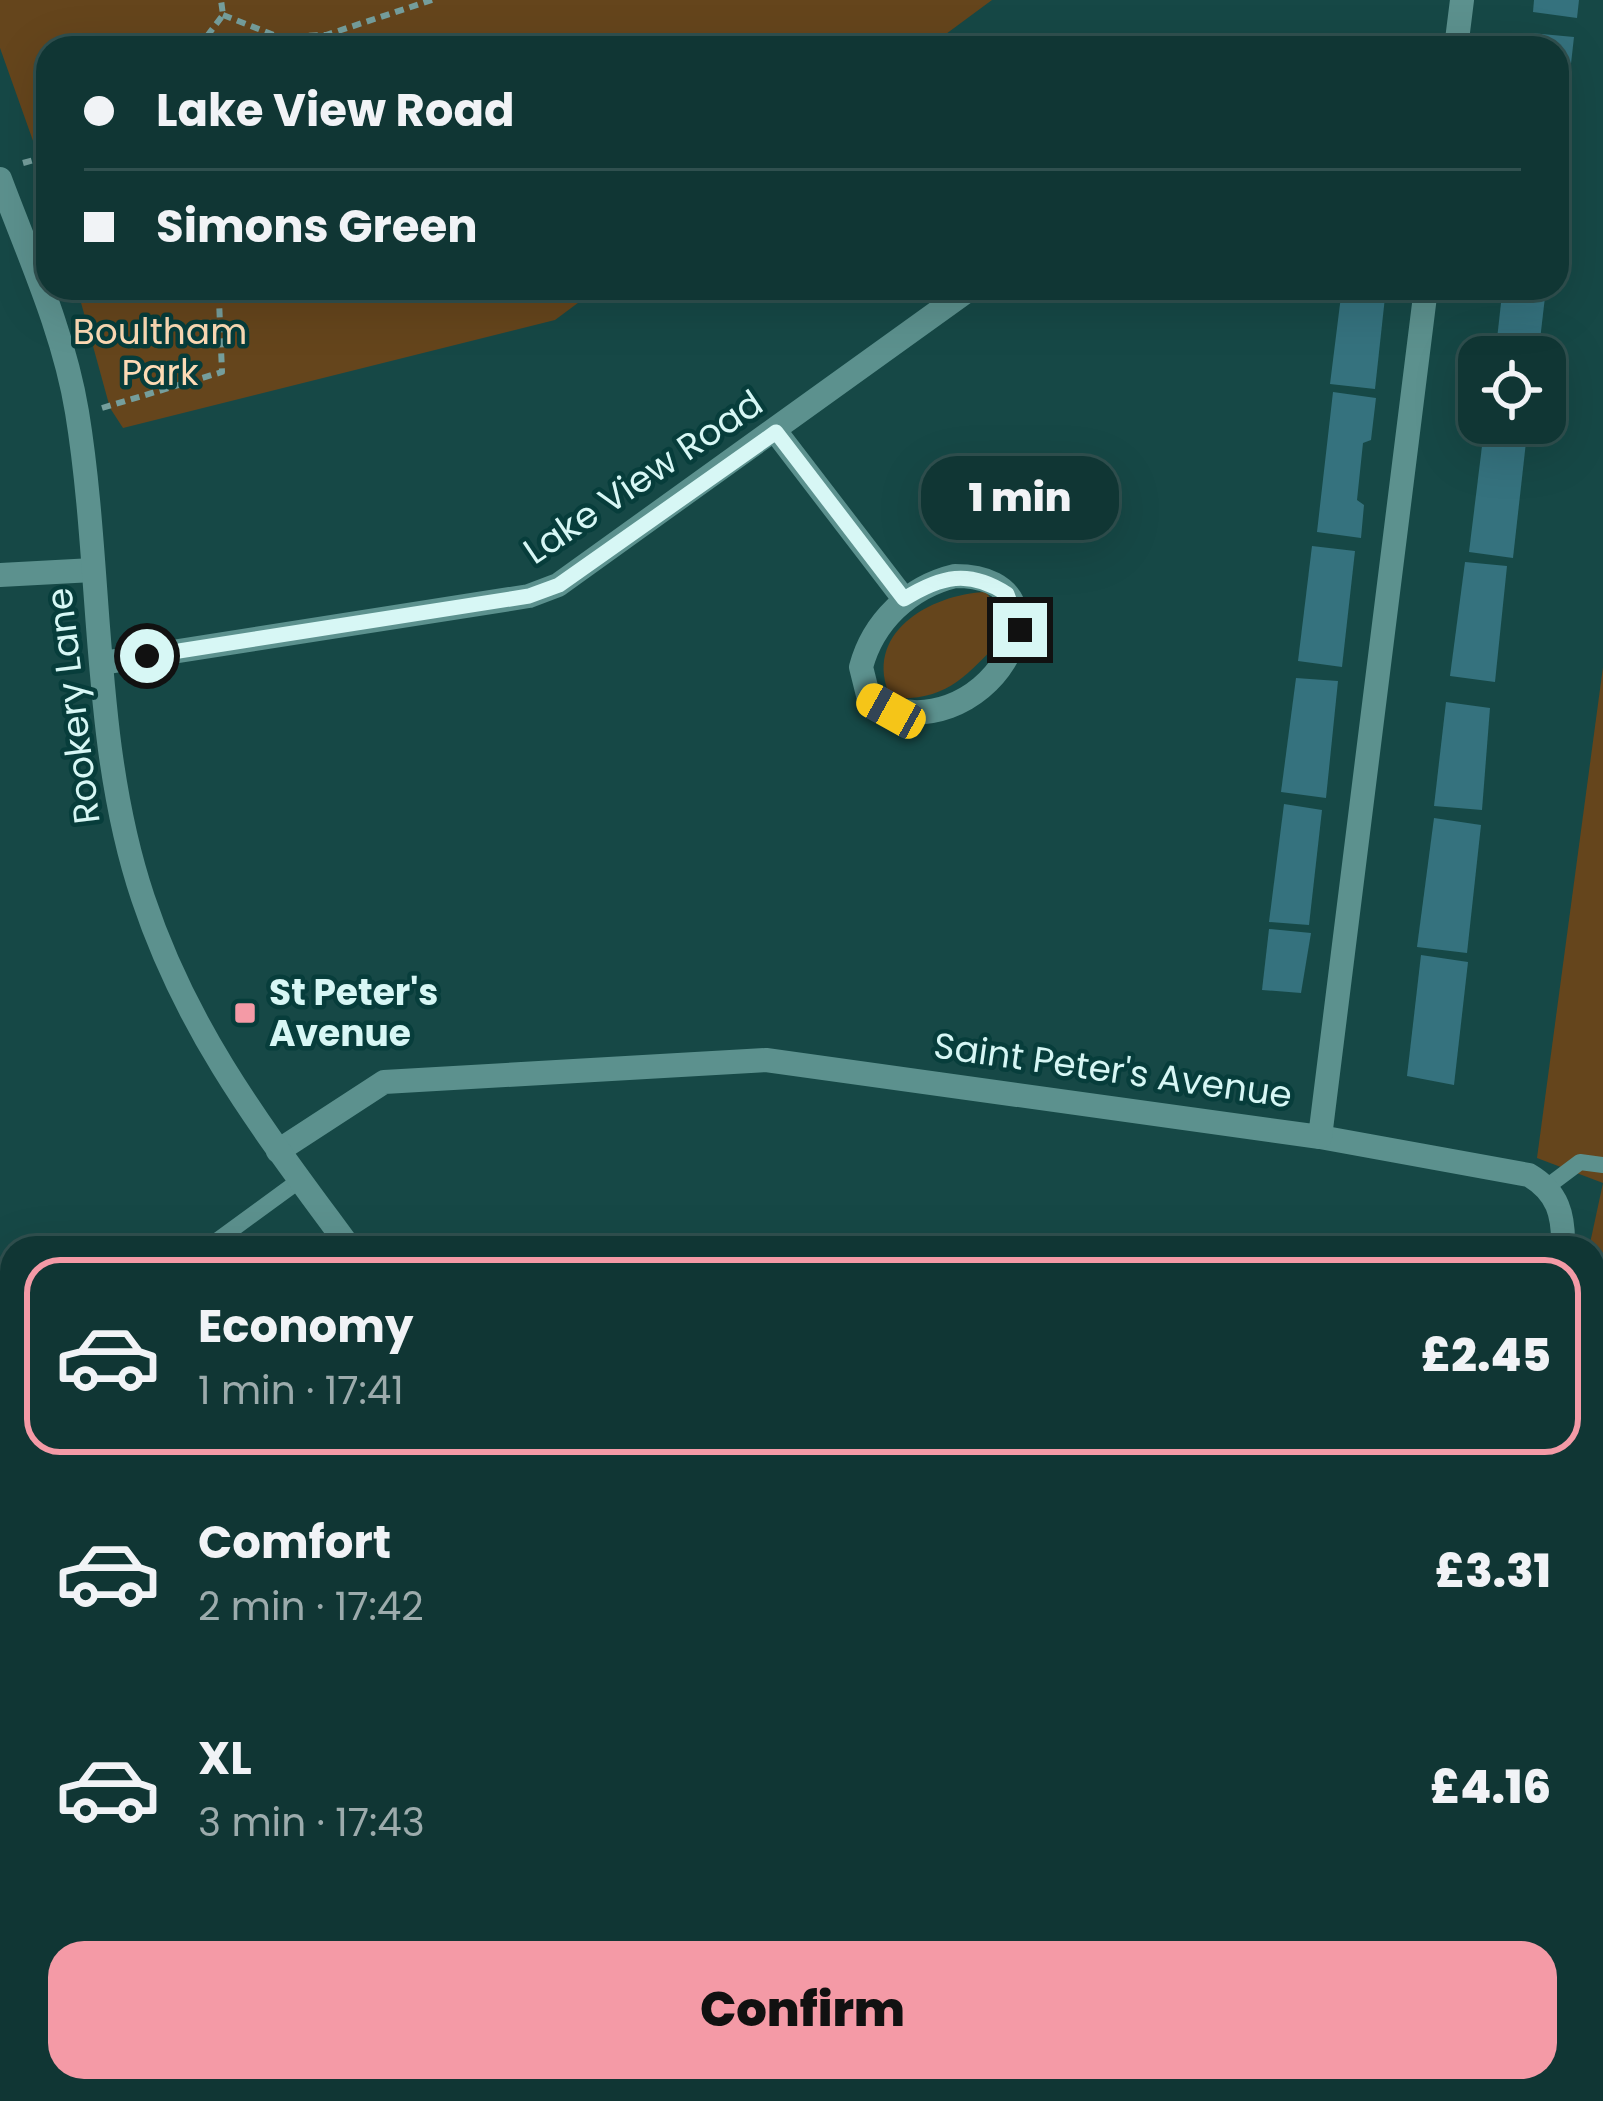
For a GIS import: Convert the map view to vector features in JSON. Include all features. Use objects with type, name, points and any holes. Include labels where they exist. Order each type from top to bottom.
[{"type":"street","points":[[1458,36],[1462,0]]},
{"type":"street","name":"Rookery Lane","points":[[0,178],[36,275]]},
{"type":"street","name":"Rookery Lane","points":[[45,300],[76,410],[126,842],[160,946],[211,1055],[341,1236]]},
{"type":"street","name":"Lake View Road","points":[[102,663],[529,596],[559,585],[955,300]]},
{"type":"street","name":"Saint Peter's Avenue","points":[[278,1151],[384,1082],[766,1060],[1320,1137],[1425,300]]},
{"type":"street","points":[[776,432],[904,599]]},
{"type":"street","points":[[0,575],[93,570]]},
{"type":"street","points":[[955,576],[988,581],[1007,594],[1018,613],[1014,650],[965,702],[939,711],[891,711],[869,699],[861,667],[865,651],[904,599],[932,582],[955,576]]},
{"type":"street","points":[[1320,1137],[1529,1175],[1548,1186],[1558,1204],[1562,1236]]},
{"type":"lane","points":[[1548,1186],[1580,1162],[1603,1165]]},
{"type":"lane","points":[[223,1236],[300,1180]]},
{"type":"path","points":[[207,36],[223,15],[220,0]]},
{"type":"path","points":[[310,36],[432,0]]},
{"type":"path","points":[[223,15],[274,36]]},
{"type":"path","points":[[76,410],[110,408],[221,372],[219,300]]},
{"type":"green space","points":[[0,0],[992,0],[943,36],[36,36],[36,149],[0,48]]},
{"type":"green space","name":"Boultham Park","points":[[80,300],[582,300],[555,320],[123,428],[110,408]]},
{"type":"green space","points":[[986,592],[1002,614],[1002,639],[966,675],[941,691],[891,698],[884,675],[885,655],[906,622],[943,600]]},
{"type":"green space","points":[[1603,667],[1603,1183],[1537,1158]]},
{"type":"green space","points":[[1603,1183],[1603,1236],[1592,1236]]},
{"type":"building","points":[[1534,0],[1579,0],[1577,18],[1533,12]]},
{"type":"building","points":[[1569,37],[1574,37],[1569,82]]},
{"type":"building","points":[[1340,300],[1385,300],[1375,389],[1330,384]]},
{"type":"building","points":[[1501,300],[1545,300],[1540,336],[1497,336]]},
{"type":"building","points":[[1333,392],[1376,398],[1371,440],[1363,443],[1357,500],[1364,505],[1361,538],[1317,532]]},
{"type":"building","points":[[1482,444],[1526,444],[1513,558],[1469,552]]},
{"type":"building","points":[[1312,546],[1355,551],[1342,667],[1298,661]]},
{"type":"building","points":[[1465,562],[1507,566],[1495,682],[1450,676]]},
{"type":"building","points":[[1296,678],[1338,681],[1326,798],[1281,792]]},
{"type":"building","points":[[1446,702],[1490,708],[1482,810],[1434,806]]},
{"type":"building","points":[[1284,804],[1322,810],[1309,925],[1269,922]]},
{"type":"building","points":[[1434,818],[1481,825],[1467,953],[1417,947]]},
{"type":"building","points":[[1269,929],[1311,933],[1301,993],[1262,990]]},
{"type":"building","points":[[1421,955],[1468,962],[1454,1085],[1407,1076]]},
{"type":"place","name":"St Peter's Avenue","points":[[245,1013]]},
{"type":"route","points":[[147,656],[529,596],[559,585],[776,432],[904,599],[932,582],[972,576],[1007,594],[1018,613],[1020,630]]}]
